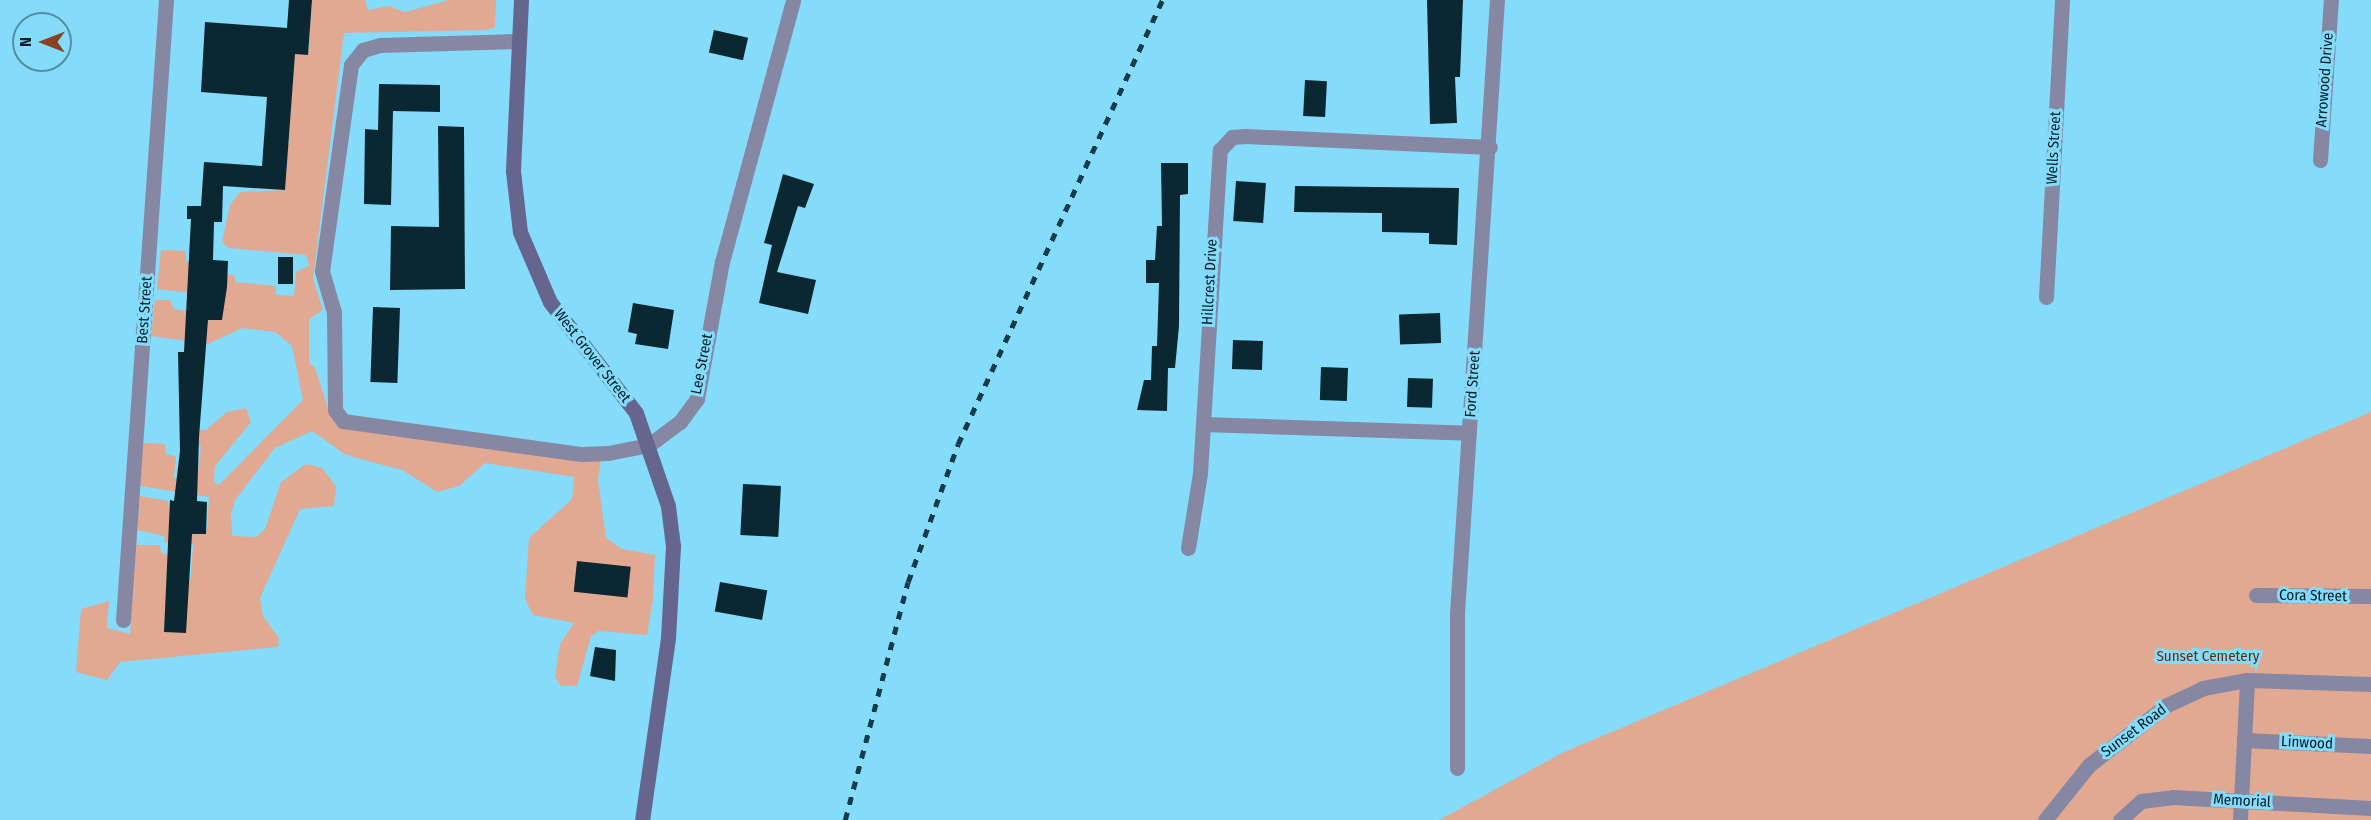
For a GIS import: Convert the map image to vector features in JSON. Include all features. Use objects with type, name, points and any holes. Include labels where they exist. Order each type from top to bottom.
[{"type":"street","name":"Best Street","points":[[123,620],[166,0]]},
{"type":"street","name":"West Grover Street","points":[[521,0],[513,171],[520,232],[550,302],[624,394],[649,445],[668,506],[673,546],[668,638],[642,820]]},
{"type":"street","name":"Lee Street","points":[[519,41],[380,45],[363,50],[351,65],[322,271],[334,312],[335,410],[343,421],[582,454],[649,445],[680,422],[696,399],[722,262],[793,0]]},
{"type":"street","name":"Ford Street","points":[[1457,768],[1457,614],[1490,147],[1497,0]]},
{"type":"street","name":"Wells Street","points":[[2046,297],[2062,0]]},
{"type":"street","name":"Arrowood Drive","points":[[2320,160],[2331,0]]},
{"type":"street","name":"Hillcrest Drive","points":[[1188,548],[1203,424],[1216,178],[1220,150],[1232,137],[1490,147]]},
{"type":"street","points":[[1203,424],[1469,433]]},
{"type":"street","name":"Cora Street","points":[[2256,595],[2371,596]]},
{"type":"street","points":[[2240,820],[2247,680]]},
{"type":"street","name":"Sunset Road","points":[[2045,820],[2089,765],[2168,705],[2203,688],[2247,680],[2371,684]]},
{"type":"street","name":"Linwood","points":[[2244,740],[2371,746]]},
{"type":"street","name":"Memorial","points":[[2120,820],[2153,798],[2371,808]]},
{"type":"green space","points":[[312,0],[365,0],[368,10],[389,6],[405,12],[449,0],[496,0],[495,27],[487,30],[344,33],[313,279],[323,310],[309,319],[309,364],[315,367],[329,412],[348,428],[601,459],[598,480],[606,538],[622,549],[655,555],[653,599],[647,635],[598,631],[591,636],[577,686],[561,686],[555,677],[560,644],[574,623],[533,615],[525,599],[529,538],[572,499],[574,477],[485,463],[459,486],[437,492],[402,470],[346,455],[312,431],[275,448],[235,500],[231,515],[232,536],[256,537],[265,529],[281,482],[306,464],[322,468],[336,486],[334,506],[300,509],[260,598],[263,616],[279,638],[278,647],[120,662],[107,680],[76,672],[81,609],[109,601],[107,628],[130,634],[136,545],[160,545],[161,553],[169,554],[168,576],[191,578],[193,544],[165,543],[164,536],[137,530],[140,496],[168,501],[172,527],[207,530],[209,497],[140,486],[143,443],[165,444],[166,454],[176,457],[174,478],[197,480],[201,446],[191,445],[193,430],[206,430],[227,412],[246,408],[251,422],[215,466],[214,482],[219,485],[303,400],[292,346],[275,332],[242,328],[208,344],[151,336],[155,300],[170,300],[174,309],[186,311],[185,331],[207,332],[209,315],[223,315],[224,297],[157,289],[161,250],[186,251],[186,261],[235,276],[235,282],[276,286],[276,295],[294,296],[296,272],[309,266],[306,255],[229,248],[222,242],[230,205],[240,192],[285,190],[293,74],[203,67],[203,47],[308,55]]},
{"type":"green space","name":"Sunset Cemetery","points":[[2371,412],[2371,820],[1439,820],[1564,752]]},
{"type":"building","points":[[289,0],[312,0],[308,55],[295,54],[285,190],[223,186],[222,222],[214,222],[213,260],[228,261],[227,287],[222,320],[208,320],[199,437],[197,501],[207,502],[206,534],[192,534],[186,633],[164,632],[170,500],[174,501],[180,451],[178,352],[184,352],[191,219],[187,219],[187,206],[201,206],[204,162],[262,166],[267,97],[201,92],[205,22],[287,28]]},
{"type":"building","points":[[1427,0],[1463,0],[1460,77],[1455,77],[1457,123],[1430,124]]},
{"type":"building","points":[[714,30],[748,38],[743,60],[709,52]]},
{"type":"building","points":[[1305,80],[1327,81],[1325,117],[1303,116]]},
{"type":"building","points":[[379,84],[440,85],[440,112],[393,111],[391,205],[364,204],[365,129],[378,130]]},
{"type":"building","points":[[438,126],[464,127],[465,289],[390,290],[391,226],[439,227]]},
{"type":"building","points":[[1161,163],[1188,163],[1188,194],[1180,195],[1179,326],[1175,368],[1168,368],[1167,411],[1137,410],[1144,380],[1151,380],[1152,346],[1157,346],[1159,283],[1146,283],[1146,260],[1155,260],[1157,226],[1162,226]]},
{"type":"building","points":[[783,174],[814,184],[805,208],[798,206],[777,272],[816,280],[808,314],[759,303],[772,245],[764,243]]},
{"type":"building","points":[[1236,181],[1266,183],[1263,223],[1233,221]]},
{"type":"building","points":[[1295,186],[1459,188],[1457,245],[1429,244],[1429,233],[1382,232],[1382,213],[1294,212]]},
{"type":"building","points":[[278,257],[293,257],[293,284],[278,284]]},
{"type":"building","points":[[633,303],[674,310],[668,349],[635,344],[637,334],[628,332]]},
{"type":"building","points":[[373,307],[400,308],[397,383],[370,382]]},
{"type":"building","points":[[1440,313],[1441,343],[1400,344],[1399,314]]},
{"type":"building","points":[[1233,340],[1263,341],[1262,370],[1232,369]]},
{"type":"building","points":[[1321,367],[1348,368],[1347,401],[1320,400]]},
{"type":"building","points":[[1408,378],[1433,379],[1432,408],[1407,407]]},
{"type":"building","points":[[743,484],[781,486],[778,537],[740,535]]},
{"type":"building","points":[[577,561],[631,567],[627,597],[574,592]]},
{"type":"building","points":[[720,582],[767,590],[762,620],[715,612]]},
{"type":"building","points":[[595,647],[616,650],[615,681],[590,676]]},
{"type":"railway","points":[[845,820],[908,582],[958,444],[1162,0]]}]
